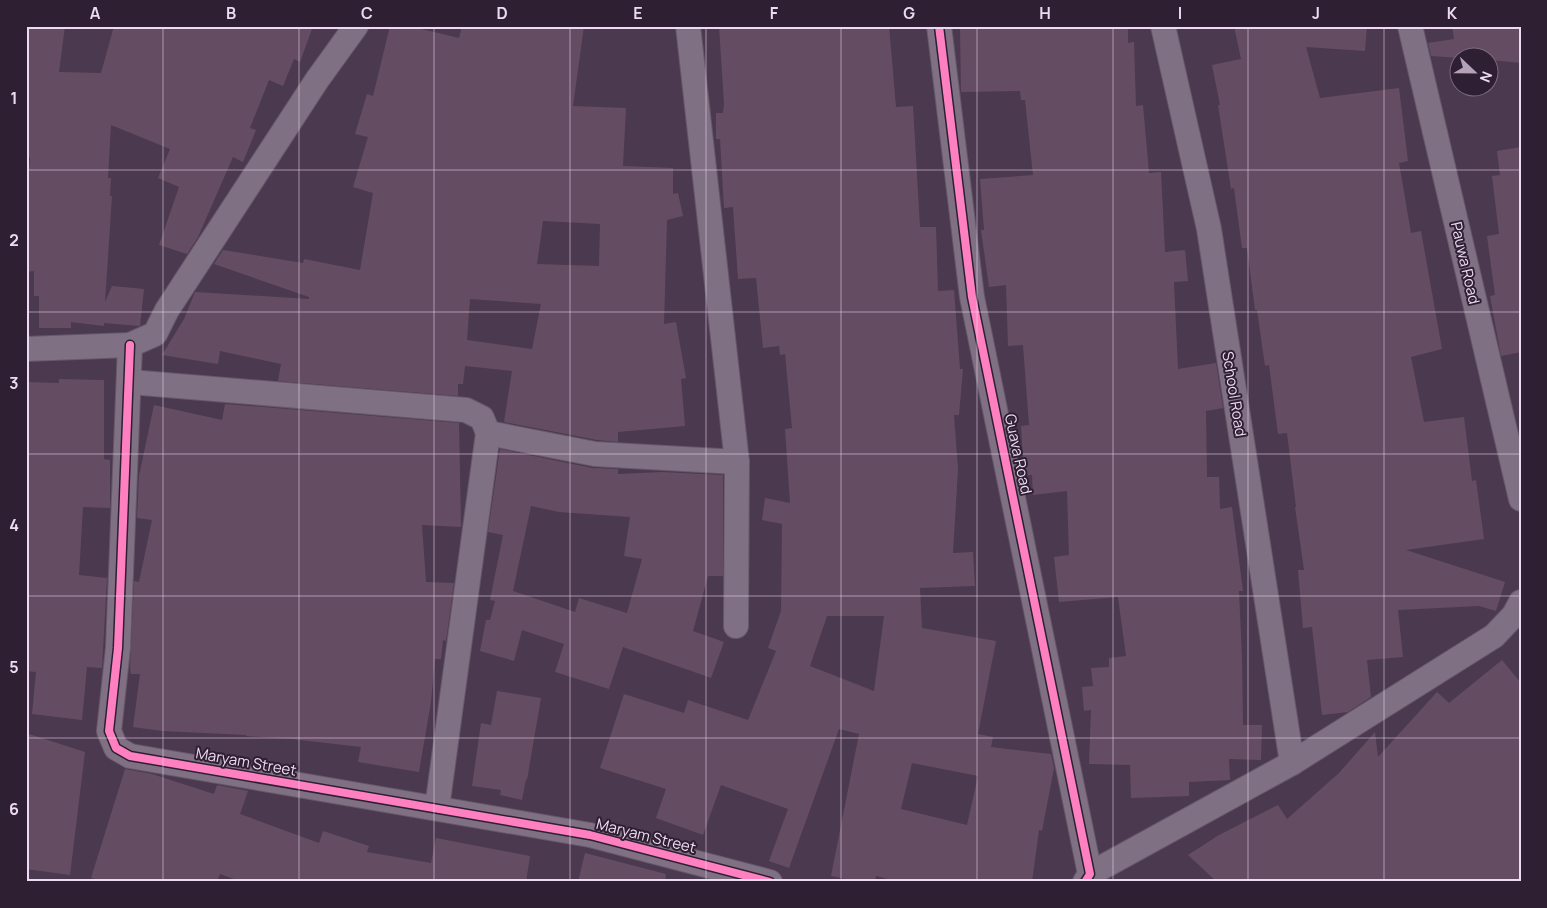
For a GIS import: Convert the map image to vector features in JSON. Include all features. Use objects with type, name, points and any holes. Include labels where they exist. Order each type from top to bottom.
[{"type":"street","points":[[26,349],[130,345],[155,334],[167,310],[317,80],[356,26]]},
{"type":"street","points":[[688,26],[737,462],[736,626]]},
{"type":"street","name":"Guava Road","points":[[939,26],[972,297],[1088,878]]},
{"type":"street","name":"School Road","points":[[1163,26],[1208,229],[1292,764]]},
{"type":"street","name":"Pauwa Road","points":[[1410,26],[1521,499]]},
{"type":"street","name":"Maryam Street","points":[[130,345],[118,648],[109,731],[116,748],[130,756],[590,835],[770,882]]},
{"type":"street","points":[[130,382],[466,410],[482,418],[488,433],[437,808]]},
{"type":"street","points":[[488,433],[595,454],[737,462]]},
{"type":"street","points":[[1088,878],[1292,764],[1494,636],[1514,615],[1521,602]]},
{"type":"building","points":[[30,26],[65,26],[59,72],[101,73],[114,26],[313,26],[300,62],[294,59],[283,86],[269,80],[250,128],[256,130],[243,162],[233,157],[198,237],[187,254],[159,245],[179,187],[158,178],[170,149],[111,125],[108,178],[111,178],[110,196],[112,196],[105,302],[112,286],[144,289],[140,326],[104,323],[104,326],[71,322],[71,328],[39,328],[39,296],[34,296],[34,271],[26,272],[26,213],[30,157],[26,157],[26,29],[30,29]]},
{"type":"building","points":[[390,26],[409,26],[459,38],[462,26],[584,26],[573,106],[626,108],[623,166],[673,168],[673,194],[678,193],[683,216],[667,220],[664,324],[676,322],[686,378],[681,379],[685,426],[618,432],[618,442],[597,440],[504,422],[512,371],[465,366],[463,384],[458,384],[458,396],[278,381],[281,364],[220,351],[218,364],[162,355],[184,319],[195,292],[309,299],[309,297],[214,264],[223,250],[303,263],[304,259],[360,270],[373,193],[353,187],[368,137],[355,134],[367,94],[373,96]],"holes":[[[543,221],[600,224],[599,266],[537,264]],[[470,299],[541,304],[532,349],[467,340]]]},
{"type":"building","points":[[719,26],[889,26],[896,107],[913,106],[920,227],[936,227],[938,291],[954,290],[960,369],[963,369],[959,415],[954,415],[958,469],[953,553],[973,552],[975,586],[920,588],[922,628],[996,641],[978,734],[993,737],[991,747],[1051,754],[1054,768],[1042,831],[1039,830],[1032,882],[900,882],[876,876],[875,882],[860,882],[831,876],[859,734],[839,729],[789,868],[769,861],[788,809],[721,785],[703,835],[656,818],[666,789],[600,768],[624,694],[684,713],[688,700],[748,720],[776,651],[768,648],[781,611],[782,524],[762,520],[765,498],[790,503],[785,429],[792,428],[785,354],[780,355],[779,346],[763,348],[756,278],[738,279],[733,207],[724,208],[720,139],[716,139],[716,113],[723,113]],"holes":[[[827,616],[884,616],[874,691],[810,666]],[[912,763],[978,776],[967,825],[901,809]]]},
{"type":"building","points":[[960,26],[1128,26],[1128,43],[1134,42],[1136,106],[1143,105],[1149,173],[1161,172],[1165,252],[1185,250],[1188,281],[1174,282],[1178,369],[1216,363],[1223,408],[1206,411],[1207,477],[1219,477],[1220,509],[1232,507],[1243,591],[1239,591],[1243,725],[1262,725],[1261,760],[1229,759],[1230,780],[1189,782],[1189,796],[1131,798],[1130,765],[1089,764],[1091,710],[1084,711],[1082,687],[1093,686],[1091,668],[1109,667],[1109,658],[1126,656],[1118,597],[1059,602],[1054,557],[1069,555],[1067,491],[1033,495],[1032,475],[1024,475],[1021,426],[1029,425],[1023,345],[1008,346],[1006,285],[989,287],[981,230],[984,230],[980,179],[1033,175],[1025,100],[1021,100],[1020,91],[961,92]]},
{"type":"building","points":[[1234,26],[1367,26],[1365,51],[1306,47],[1320,98],[1399,88],[1408,161],[1399,163],[1411,233],[1421,231],[1442,349],[1411,357],[1424,422],[1464,417],[1472,481],[1476,480],[1484,539],[1406,550],[1505,582],[1496,611],[1479,606],[1398,610],[1403,657],[1367,660],[1371,697],[1348,712],[1322,715],[1312,627],[1303,628],[1298,570],[1304,570],[1287,433],[1278,434],[1269,365],[1265,366],[1247,248],[1242,248],[1234,188],[1231,189],[1218,105],[1220,105],[1212,65],[1241,59]]},
{"type":"building","points":[[1452,26],[1521,26],[1521,63],[1500,61],[1500,48],[1450,48],[1450,57],[1431,56],[1428,43],[1454,39]]},
{"type":"building","points":[[1521,147],[1521,352],[1501,356],[1490,296],[1495,295],[1487,236],[1499,234],[1492,176],[1500,175],[1497,151]]},
{"type":"building","points":[[59,379],[104,380],[104,459],[110,460],[110,508],[83,507],[79,575],[107,578],[102,668],[87,667],[82,720],[32,714],[36,672],[26,671],[26,382],[59,383]]},
{"type":"building","points":[[225,404],[459,423],[461,527],[422,525],[426,582],[454,583],[446,641],[443,640],[441,659],[435,659],[431,702],[419,772],[358,762],[361,747],[292,739],[162,731],[133,727],[140,674],[131,674],[130,668],[134,581],[139,582],[152,520],[137,518],[139,476],[154,405],[222,420]]},
{"type":"building","points":[[500,449],[592,468],[618,469],[618,474],[662,472],[723,475],[723,576],[708,576],[693,631],[724,642],[711,678],[623,647],[609,689],[555,672],[564,644],[522,630],[514,661],[480,651],[486,620],[490,620],[495,601],[490,600],[503,535],[488,532]],"holes":[[[531,506],[559,512],[630,517],[624,556],[642,559],[627,613],[579,598],[575,612],[513,591]]]},
{"type":"building","points":[[1502,660],[1521,683],[1521,882],[1217,882],[1188,855],[1219,835],[1278,805],[1287,819],[1339,773],[1375,732],[1378,757],[1437,692],[1449,703]]},
{"type":"building","points":[[497,691],[541,698],[522,800],[500,795],[501,790],[472,786],[481,723],[491,725]]},
{"type":"building","points":[[26,733],[85,752],[70,875],[26,869]]},
{"type":"building","points":[[125,769],[152,774],[214,794],[217,785],[248,791],[240,814],[319,843],[323,831],[369,846],[367,852],[431,863],[436,838],[530,856],[526,882],[242,882],[220,874],[217,882],[109,882],[91,878]]},
{"type":"building","points":[[585,853],[666,874],[665,882],[578,882]]},
{"type":"cycle path","points":[[939,26],[972,297],[1090,874],[1085,882]]},
{"type":"cycle path","points":[[130,345],[118,648],[109,731],[116,748],[130,756],[590,835],[770,882]]}]
